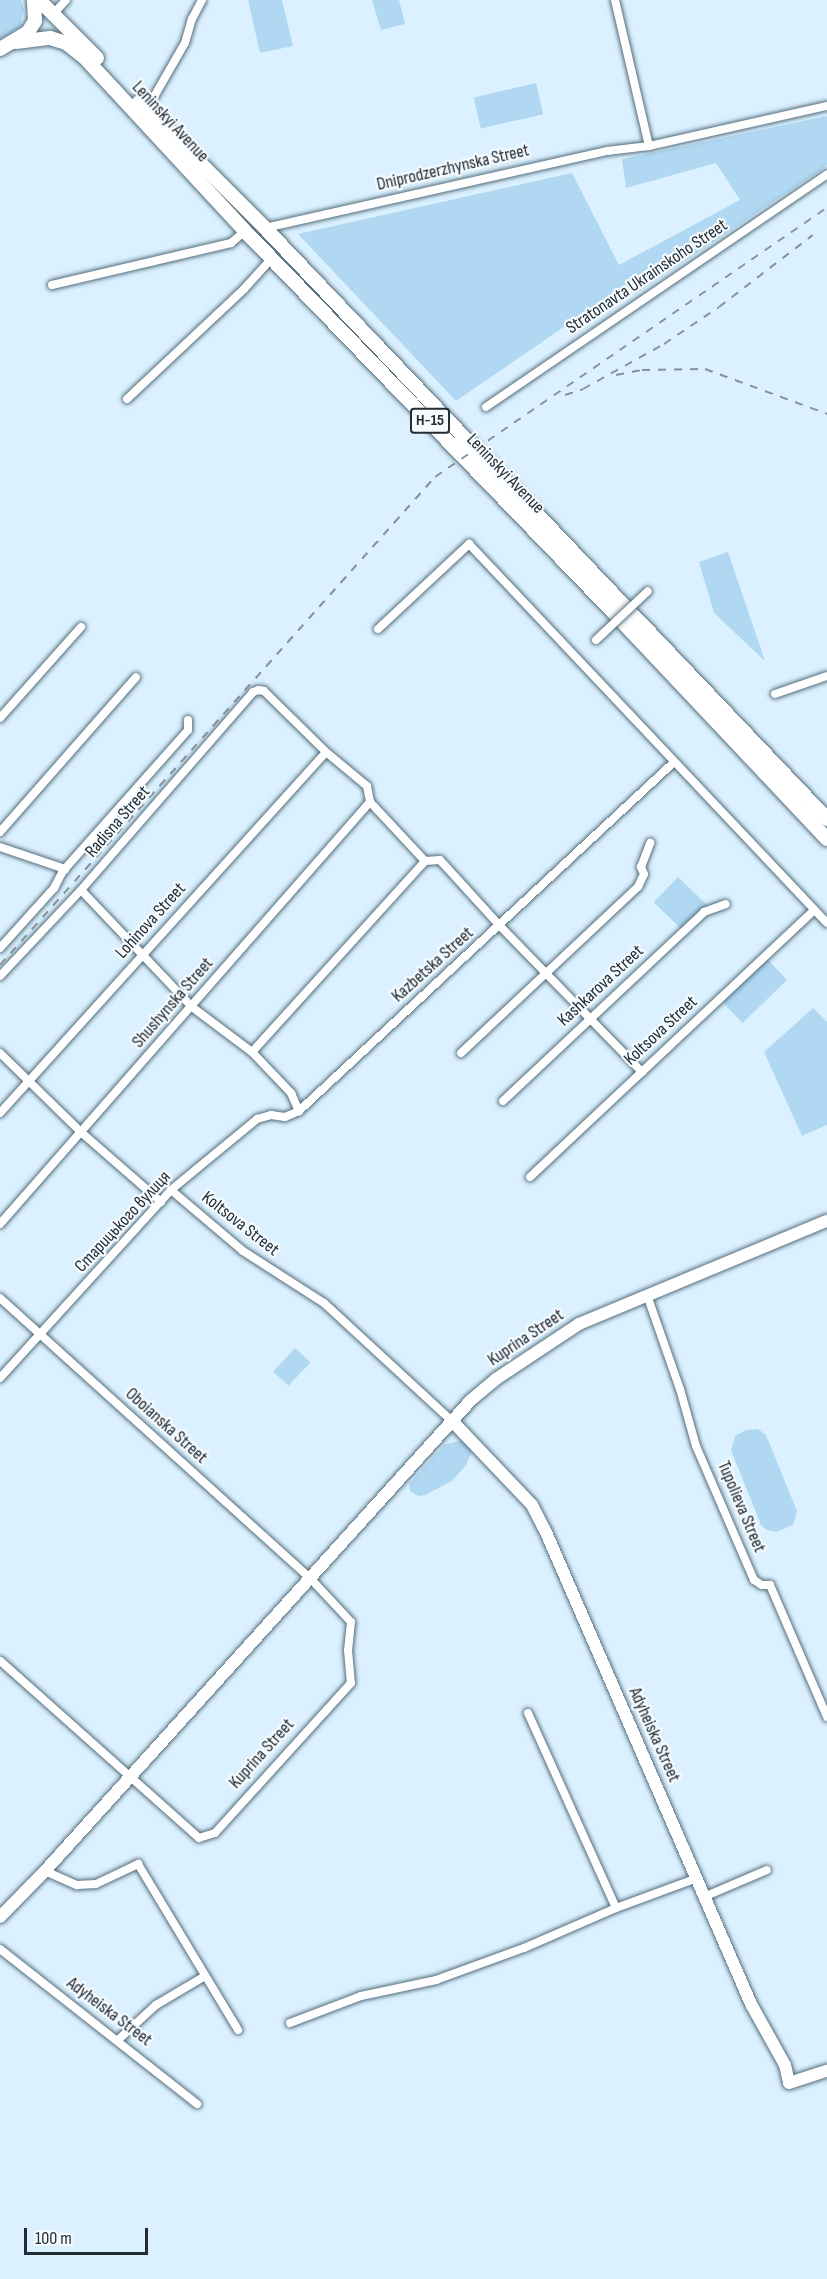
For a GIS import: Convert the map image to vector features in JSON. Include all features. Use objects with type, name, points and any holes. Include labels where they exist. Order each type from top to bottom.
[{"type":"main road","points":[[16,42],[28,32],[35,21],[34,0]]},
{"type":"main road","name":"Leninskyi Avenue","points":[[39,0],[267,230],[827,819]]},
{"type":"main road","name":"Leninskyi Avenue","points":[[16,42],[50,38],[66,43],[75,49],[216,197],[245,231],[827,839]]},
{"type":"main road","name":"Н-15","points":[[0,49],[16,42]]},
{"type":"main road","points":[[257,243],[267,230]]},
{"type":"main road","name":"Kuprina Street","points":[[0,1917],[45,1872],[310,1578],[488,1386],[534,1351],[579,1324],[827,1221]]},
{"type":"main road","name":"Adyheiska Street","points":[[454,1423],[532,1505],[706,1896],[751,2004],[785,2065],[789,2083],[827,2071]]},
{"type":"street","points":[[53,14],[66,0]]},
{"type":"street","points":[[147,110],[185,43],[192,19],[202,0]]},
{"type":"street","points":[[615,0],[649,146]]},
{"type":"street","name":"Dniprodzerzhynska Street","points":[[267,230],[607,151],[649,146],[827,106]]},
{"type":"street","name":"Stratonavta Ukrainskoho Street","points":[[486,406],[827,174]]},
{"type":"street","points":[[52,285],[231,243],[245,231]]},
{"type":"street","points":[[127,399],[244,289],[272,258]]},
{"type":"street","points":[[378,629],[469,544],[673,763],[827,923]]},
{"type":"street","points":[[596,640],[648,591]]},
{"type":"street","points":[[0,718],[81,627]]},
{"type":"street","points":[[775,694],[827,676]]},
{"type":"street","points":[[0,832],[136,677]]},
{"type":"street","name":"Radisna Street","points":[[0,976],[81,890],[253,692],[264,691],[326,752]]},
{"type":"street","name":"Radisna Street","points":[[0,948],[54,888],[65,869],[188,730],[188,720]]},
{"type":"street","points":[[326,752],[367,786],[370,802],[425,861]]},
{"type":"street","name":"Lohinova Street","points":[[0,1113],[326,752]]},
{"type":"street","name":"Kazbetska Street","points":[[299,1111],[673,763]]},
{"type":"street","name":"Shushynska Street","points":[[0,1224],[370,802]]},
{"type":"street","points":[[461,1053],[638,887],[644,874],[642,867],[650,843]]},
{"type":"street","points":[[0,847],[65,869]]},
{"type":"street","points":[[252,1052],[425,861],[440,860],[589,1020],[642,1072]]},
{"type":"street","points":[[81,890],[192,1006],[252,1052],[291,1093],[299,1111]]},
{"type":"street","name":"Kashkarova Street","points":[[503,1101],[704,912],[726,904]]},
{"type":"street","name":"Koltsova Street","points":[[530,1177],[814,910]]},
{"type":"street","points":[[0,1053],[82,1133],[161,1202]]},
{"type":"street","name":"Старицького вулиця","points":[[0,1378],[41,1336],[171,1190],[257,1119],[271,1115],[285,1117],[299,1111]]},
{"type":"street","name":"Koltsova Street","points":[[171,1190],[243,1251],[324,1303],[454,1423]]},
{"type":"street","name":"Tupolieva Street","points":[[647,1295],[701,1456],[754,1580],[762,1585],[770,1585],[827,1717]]},
{"type":"street","name":"Oboianska Street","points":[[0,1298],[310,1578]]},
{"type":"street","name":"Kuprina Street","points":[[0,1661],[199,1838],[215,1833],[351,1683],[348,1650],[351,1622],[310,1578]]},
{"type":"street","points":[[528,1713],[616,1908]]},
{"type":"street","points":[[45,1872],[76,1885],[96,1884],[138,1863],[238,2030]]},
{"type":"street","points":[[706,1896],[767,1870]]},
{"type":"street","points":[[290,2023],[361,1996],[436,1980],[524,1948],[616,1908],[697,1878]]},
{"type":"street","name":"Adyheiska Street","points":[[0,1949],[16,1964],[118,2040],[197,2104]]},
{"type":"street","points":[[118,2040],[156,2005],[205,1976]]},
{"type":"shaded area","points":[[0,0],[21,0],[24,10],[20,27],[0,39]]},
{"type":"shaded area","points":[[248,0],[282,0],[293,46],[260,53]]},
{"type":"shaded area","points":[[372,0],[399,0],[405,24],[381,30]]},
{"type":"shaded area","points":[[536,83],[543,114],[481,129],[474,97]]},
{"type":"shaded area","points":[[827,116],[827,165],[821,170],[635,294],[628,283],[456,401],[298,234],[572,173],[619,265],[740,200],[716,163],[626,188],[622,159]]},
{"type":"shaded area","points":[[728,552],[765,661],[714,613],[699,562]]},
{"type":"shaded area","points":[[678,877],[707,905],[682,930],[654,902]]},
{"type":"shaded area","points":[[767,959],[787,980],[743,1023],[722,1002]]},
{"type":"shaded area","points":[[813,1008],[827,1022],[827,1125],[802,1136],[764,1052]]},
{"type":"shaded area","points":[[295,1348],[310,1362],[289,1386],[273,1371]]},
{"type":"shaded area","points":[[758,1429],[766,1435],[797,1511],[793,1525],[776,1532],[767,1530],[761,1525],[731,1450],[735,1436],[746,1430]]},
{"type":"shaded area","points":[[465,1440],[472,1451],[466,1465],[452,1481],[425,1495],[418,1496],[410,1491],[409,1484],[445,1444]]},
{"type":"railway","points":[[0,965],[435,477],[827,208]]},
{"type":"railway","points":[[565,395],[583,389],[664,344],[719,307],[813,235]]},
{"type":"railway","points":[[616,375],[642,370],[705,369],[827,414]]}]
